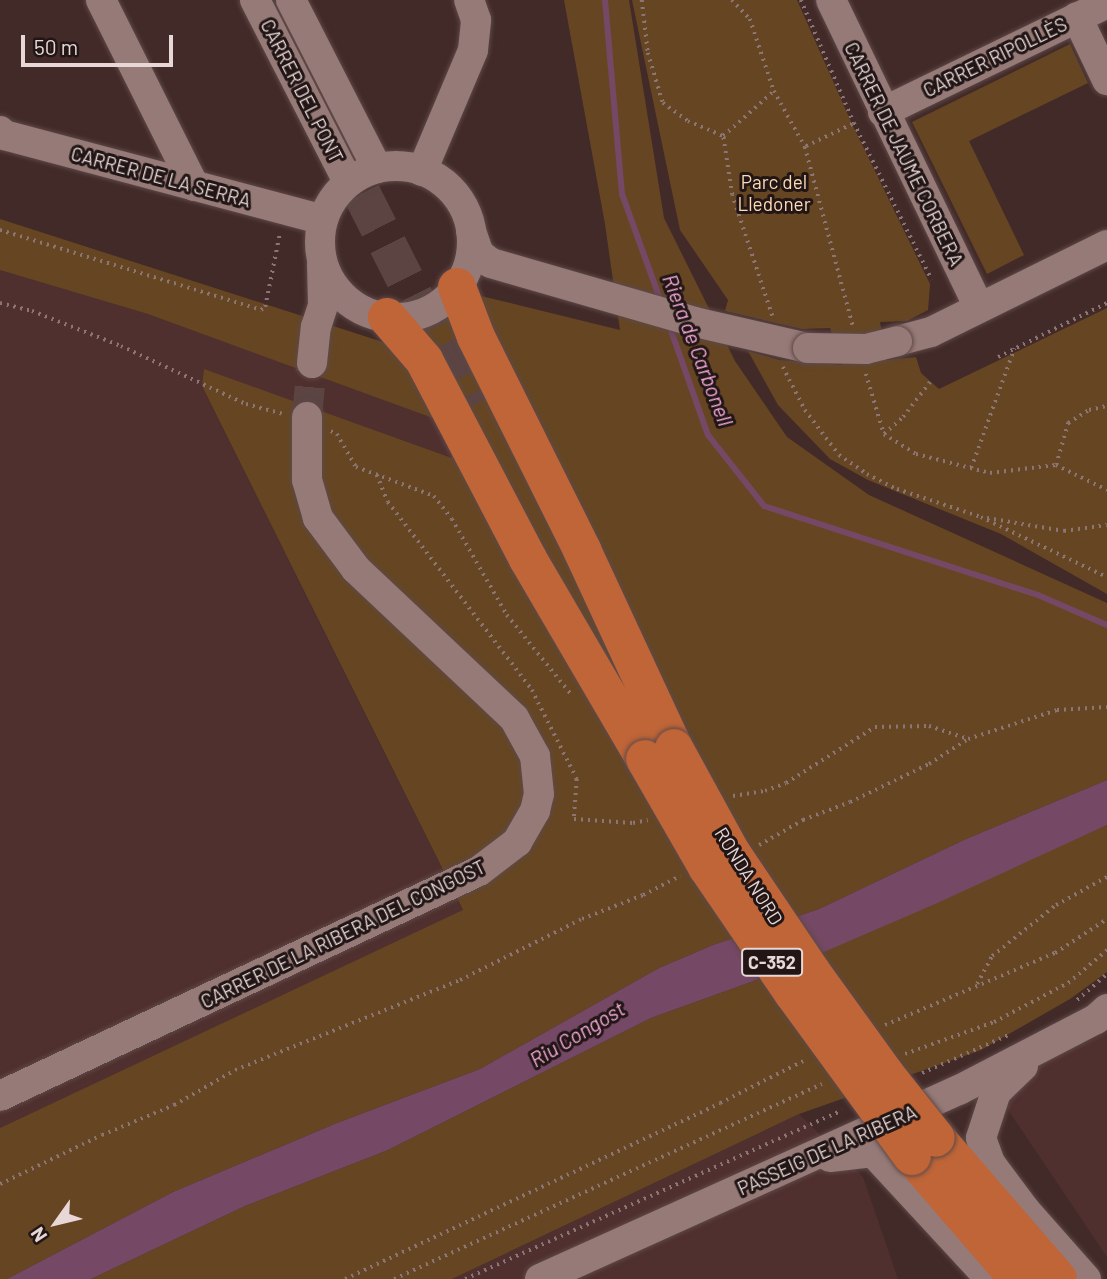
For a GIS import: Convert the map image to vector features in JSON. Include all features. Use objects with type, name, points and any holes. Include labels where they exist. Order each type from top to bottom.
[{"type":"highway","points":[[459,284],[476,337],[582,550],[660,754]]},
{"type":"highway","points":[[382,316],[424,360],[527,559],[660,754]]},
{"type":"highway","name":"RONDA NORD","points":[[553,549],[660,754],[707,867],[793,993],[924,1147],[1058,1279]]},
{"type":"highway","name":"RONDA NORD","points":[[660,754],[733,854],[826,992],[924,1147],[1018,1279]]},
{"type":"street","points":[[101,0],[194,186]]},
{"type":"street","name":"CARRER DEL PONT","points":[[255,0],[348,182]]},
{"type":"street","name":"CARRER DEL PONT","points":[[291,0],[377,168]]},
{"type":"street","points":[[422,171],[473,50],[476,20],[469,0]]},
{"type":"street","name":"CARRER DE JAUME CORBERA","points":[[831,0],[979,307]]},
{"type":"street","name":"CARRER RIPOLLÈS","points":[[883,112],[1107,3]]},
{"type":"street","points":[[1077,18],[1107,80]]},
{"type":"street","name":"CARRER DE LA SERRA","points":[[0,131],[4,135],[323,220]]},
{"type":"street","points":[[500,267],[479,254],[464,208],[452,190],[422,171],[396,165],[377,168],[348,182],[334,197],[323,220],[320,237],[324,289],[312,363],[330,334],[350,319],[382,316],[403,318],[422,313],[440,304],[459,284],[485,265],[808,348],[866,349],[931,332],[1107,245]]},
{"type":"street","points":[[459,284],[471,253],[471,230]]},
{"type":"street","points":[[322,260],[331,282],[344,297],[359,309],[382,316]]},
{"type":"street","name":"CARRER DE LA RIBERA DEL CONGOST","points":[[0,1096],[479,872],[517,842],[535,811],[539,794],[535,756],[514,718],[356,569],[318,518],[307,480],[307,419]]},
{"type":"street","name":"PASSEIG DE LA RIBERA","points":[[540,1279],[959,1090],[1096,1019],[1107,1009]]},
{"type":"street","points":[[959,1090],[986,1087],[1107,1032]]},
{"type":"street","points":[[1042,1046],[996,1092],[981,1138],[990,1163],[1025,1210],[1086,1279]]},
{"type":"street","points":[[795,1164],[873,1152],[990,1279]]},
{"type":"path","points":[[642,0],[648,53],[663,103],[688,121],[723,136]]},
{"type":"path","points":[[732,0],[750,19],[774,91],[805,147],[854,329]]},
{"type":"path","points":[[801,0],[854,123],[932,280]]},
{"type":"path","points":[[723,136],[774,91]]},
{"type":"path","points":[[805,147],[854,123]]},
{"type":"path","points":[[723,136],[732,195],[752,251],[777,341],[779,360],[804,410],[839,455],[897,489],[981,517],[1107,577]]},
{"type":"path","points":[[0,230],[261,310],[265,307],[284,210]]},
{"type":"path","points":[[0,303],[32,311],[121,346],[246,404],[307,419],[337,434],[356,467],[433,496],[452,519],[507,615],[576,700]]},
{"type":"path","points":[[998,357],[1107,303]]},
{"type":"path","points":[[971,468],[1014,349]]},
{"type":"path","points":[[864,368],[884,434],[916,454],[990,473],[1056,466],[1107,490]]},
{"type":"path","points":[[884,434],[903,417],[930,382]]},
{"type":"path","points":[[1056,466],[1068,423],[1089,410],[1107,406]]},
{"type":"path","points":[[377,475],[388,502],[532,690],[577,779],[574,819],[633,823],[653,819]]},
{"type":"path","points":[[981,517],[1064,531],[1107,525]]},
{"type":"path","points":[[733,854],[768,842],[803,820],[850,802],[929,764],[968,739],[1057,710],[1107,707]]},
{"type":"path","points":[[725,797],[765,791],[786,783],[875,727],[929,726],[968,739]]},
{"type":"path","points":[[0,1184],[102,1135],[174,1105],[235,1070],[460,980],[571,924],[643,895],[689,872]]},
{"type":"path","points":[[977,984],[992,956],[1056,905],[1107,877]]},
{"type":"path","points":[[877,1029],[977,984],[1055,953],[1107,919]]},
{"type":"path","points":[[894,1058],[994,1023],[1068,983],[1107,950]]},
{"type":"path","points":[[1067,1008],[1107,974]]},
{"type":"path","points":[[915,1077],[1016,1031]]},
{"type":"path","points":[[345,1279],[720,1103],[814,1054]]},
{"type":"path","points":[[394,1279],[832,1081]]},
{"type":"path","points":[[465,1279],[852,1105]]},
{"type":"shaded area","points":[[0,270],[148,314],[444,421],[453,458],[204,370],[202,387],[463,911],[0,1128]]},
{"type":"shaded area","points":[[1107,1033],[1107,1257],[996,1092],[1049,1059]]},
{"type":"shaded area","points":[[799,1114],[863,1177],[898,1279],[452,1279]]},
{"type":"green space","points":[[564,0],[629,0],[664,218],[735,361],[787,437],[869,495],[1107,603],[1107,780],[966,839],[819,909],[713,945],[659,968],[480,1069],[337,1123],[173,1192],[7,1279],[0,1279],[0,1128],[463,910],[202,386],[204,369],[452,458],[444,422],[148,314],[0,270],[0,219],[389,344],[481,296],[620,330],[605,224]]},
{"type":"green space","name":"Parc del Lledoner","points":[[632,0],[797,0],[852,124],[930,284],[928,310],[907,321],[880,322],[887,360],[916,357],[921,373],[939,389],[1107,308],[1107,594],[1001,534],[868,480],[830,459],[778,405],[748,351],[779,360],[842,365],[830,328],[802,329],[725,311],[728,300],[680,230]]},
{"type":"green space","points":[[1070,44],[1088,83],[969,141],[1024,255],[987,274],[912,122]]},
{"type":"green space","points":[[1107,825],[1107,972],[1070,999],[981,1050],[799,1114],[452,1279],[91,1279],[245,1206],[388,1150],[651,1018],[773,974]]},
{"type":"water","name":"Riu Congost","points":[[1107,780],[1107,825],[935,904],[773,974],[651,1018],[388,1150],[245,1206],[91,1279],[7,1279],[173,1192],[337,1123],[480,1069],[659,968],[713,945],[819,909],[966,839]]},
{"type":"waterway","name":"Riera de Carbonell","points":[[605,0],[622,194],[661,302]]},
{"type":"waterway","name":"Riera de Carbonell","points":[[669,325],[708,435],[764,506],[1038,595],[1107,625]]},
{"type":"tunnel","points":[[336,143],[470,407]]},
{"type":"tunnel","points":[[307,417],[312,363]]}]
